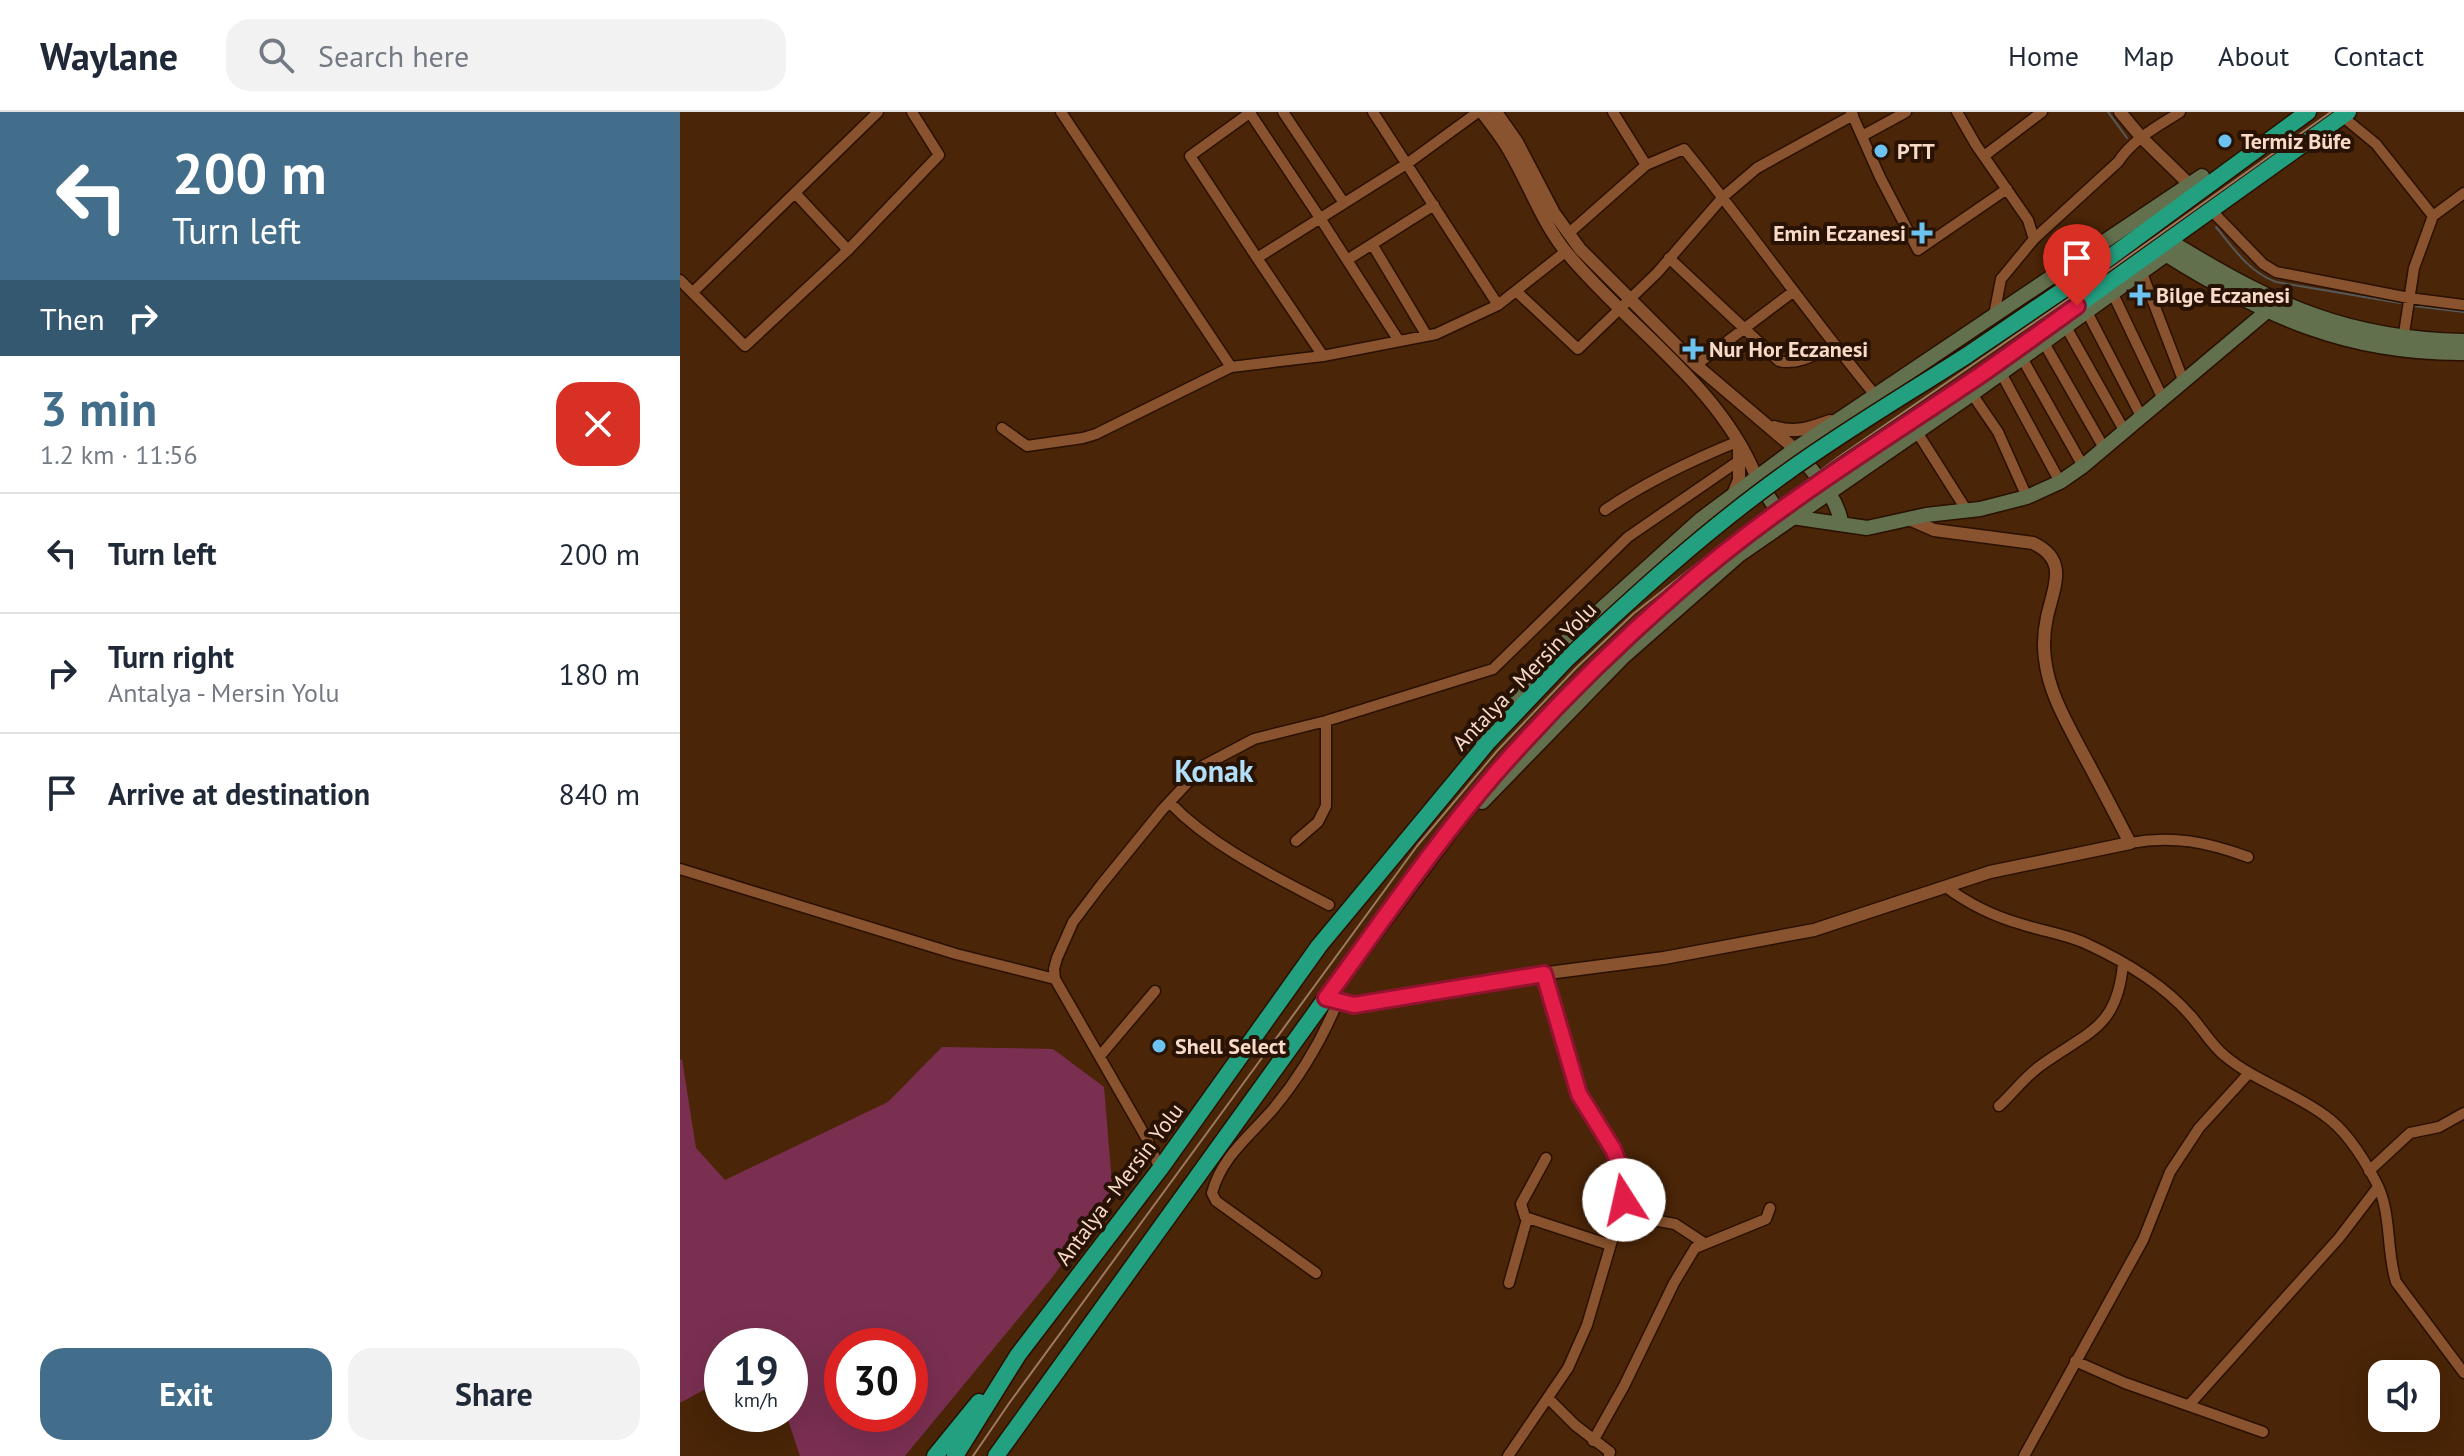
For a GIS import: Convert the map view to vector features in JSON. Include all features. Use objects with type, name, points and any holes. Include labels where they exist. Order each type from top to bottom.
[{"type":"highway","points":[[2195,180],[2289,112]]},
{"type":"highway","name":"Antalya - Mersin Yolu","points":[[955,1456],[1018,1355],[1160,1169],[1319,946],[1488,742],[1566,660],[1666,568],[1761,491],[1812,454],[1966,356],[2094,269],[2308,112]]},
{"type":"highway","name":"Antalya - Mersin Yolu","points":[[998,1456],[1332,999],[1413,881],[1494,776],[1584,679],[1717,558],[1838,468],[1980,375],[2345,114]]},
{"type":"highway","points":[[2195,180],[2267,141]]},
{"type":"highway","points":[[2173,250],[2205,214]]},
{"type":"highway","points":[[935,1456],[1018,1355]]},
{"type":"main road","points":[[1450,787],[1511,700],[1568,639],[1655,559],[1733,494],[2195,180]]},
{"type":"main road","points":[[1413,881],[1490,793],[1622,658],[1739,555],[2173,250],[2224,274],[2269,305],[2345,339],[2380,348],[2464,341]]},
{"type":"main road","points":[[1756,476],[1775,507],[1792,517],[1867,528],[2027,497],[2060,482],[2083,466],[2269,305]]},
{"type":"main road","points":[[2403,344],[2432,353],[2464,353]]},
{"type":"main road","points":[[1795,449],[1828,492],[1840,513],[1841,522]]},
{"type":"street","points":[[693,292],[878,112]]},
{"type":"street","points":[[680,280],[745,346],[848,250],[939,155],[912,112]]},
{"type":"street","points":[[1061,112],[1231,367]]},
{"type":"street","points":[[1323,356],[1190,156],[1250,112],[1399,341]]},
{"type":"street","points":[[1283,112],[1344,203]]},
{"type":"street","points":[[1373,112],[1498,305]]},
{"type":"street","points":[[1257,258],[1408,163],[1480,112],[1506,145],[1565,252],[1795,449]]},
{"type":"street","points":[[1496,112],[1517,142],[1568,234],[1624,304],[1701,390],[1739,441],[1756,476]]},
{"type":"street","points":[[1613,112],[1646,165]]},
{"type":"street","points":[[1862,136],[1906,112]]},
{"type":"street","points":[[1957,112],[2028,220],[2034,239]]},
{"type":"street","points":[[1984,156],[2042,112]]},
{"type":"street","points":[[2120,112],[2141,137],[2195,180]]},
{"type":"street","points":[[1994,315],[2001,279],[2034,239],[2118,162],[2126,150],[2180,112]]},
{"type":"street","points":[[1516,291],[1578,349],[1669,258],[1723,197],[1757,168],[1852,114],[1918,250],[2007,189]]},
{"type":"street","points":[[2345,114],[2376,144],[2433,216]]},
{"type":"street","points":[[1568,234],[1646,165],[1684,149],[1875,395]]},
{"type":"street","points":[[795,193],[848,250]]},
{"type":"street","points":[[2403,344],[2414,268],[2433,216],[2464,193]]},
{"type":"street","points":[[1347,260],[1434,205]]},
{"type":"street","points":[[2205,214],[2276,272],[2409,298],[2464,305]]},
{"type":"street","points":[[1372,244],[1427,336]]},
{"type":"street","points":[[1002,428],[1027,446],[1083,438],[1122,423],[1231,367],[1323,356],[1436,334],[1498,305],[1565,252]]},
{"type":"street","points":[[1669,258],[1772,357],[1783,363],[1798,362],[1834,345]]},
{"type":"street","points":[[2142,273],[2183,380]]},
{"type":"street","points":[[1696,365],[1794,291]]},
{"type":"street","points":[[2113,294],[2162,397]]},
{"type":"street","points":[[2087,312],[2141,416]]},
{"type":"street","points":[[2066,327],[2124,430]]},
{"type":"street","points":[[2044,343],[2104,448]]},
{"type":"street","points":[[2022,358],[2083,466]]},
{"type":"street","points":[[2001,373],[2060,482]]},
{"type":"street","points":[[1972,394],[1998,432],[2027,497]]},
{"type":"street","points":[[1769,426],[1786,431],[1806,430],[1844,416]]},
{"type":"street","points":[[1917,432],[1967,511]]},
{"type":"street","points":[[1733,494],[1739,480],[1739,441]]},
{"type":"street","points":[[1605,510],[1700,457],[1739,441]]},
{"type":"street","points":[[1160,1169],[1147,1139],[1055,979],[1057,958],[1073,922],[1101,885],[1203,766],[1254,739],[1326,721],[1493,669],[1628,537],[1740,460]]},
{"type":"street","points":[[1909,519],[1934,530],[2033,543],[2044,548],[2052,557],[2057,581],[2046,620],[2043,646],[2047,675],[2056,701],[2130,843]]},
{"type":"street","points":[[1296,841],[1318,822],[1326,806],[1326,721]]},
{"type":"street","points":[[1170,803],[1193,824],[1237,854],[1329,905]]},
{"type":"street","points":[[1316,1273],[1216,1201],[1212,1193],[1216,1178],[1229,1155],[1258,1127],[1309,1062],[1323,1037],[1332,999],[1354,1005],[1664,958],[1814,930],[1990,872],[2152,839],[2201,841],[2248,857]]},
{"type":"street","points":[[680,869],[956,954],[1055,979]]},
{"type":"street","points":[[1946,887],[1988,913],[2084,943],[2123,964],[2173,997],[2224,1056],[2326,1116],[2342,1131],[2378,1187],[2396,1282],[2464,1373]]},
{"type":"street","points":[[1999,1106],[2039,1066],[2099,1027],[2116,1002],[2123,964]]},
{"type":"street","points":[[1508,1456],[1568,1368],[1587,1325],[1624,1200],[1623,1175],[1608,1140],[1579,1094],[1544,974]]},
{"type":"street","points":[[1100,1056],[1155,991]]},
{"type":"street","points":[[2024,1456],[2143,1240],[2170,1172],[2199,1128],[2249,1073]]},
{"type":"street","points":[[2369,1171],[2410,1133],[2439,1127],[2464,1113]]},
{"type":"street","points":[[1546,1158],[1521,1204],[1527,1219],[1610,1245]]},
{"type":"street","points":[[2189,1405],[2339,1238],[2378,1187]]},
{"type":"street","points":[[1593,1441],[1695,1248],[1766,1219],[1770,1208]]},
{"type":"street","points":[[1620,1214],[1675,1224],[1704,1243]]},
{"type":"street","points":[[1509,1283],[1527,1219]]},
{"type":"street","points":[[2075,1361],[2125,1383],[2263,1432]]},
{"type":"street","points":[[1548,1398],[1593,1441],[1610,1452],[1609,1456]]},
{"type":"shaded area","points":[[942,1047],[1053,1049],[1104,1087],[1113,1196],[1051,1279],[928,1428],[928,1328],[824,1328],[824,1432],[925,1432],[905,1456],[800,1456],[792,1432],[808,1432],[808,1328],[704,1328],[704,1390],[680,1403],[682,1059],[696,1148],[725,1180],[888,1102]]},
{"type":"waterway","points":[[2108,112],[2127,138]]},
{"type":"waterway","points":[[2216,227],[2250,266],[2266,278],[2400,303]]},
{"type":"waterway","points":[[2414,306],[2464,312]]},
{"type":"tram line","points":[[973,1456],[1417,846],[1497,751],[1576,668],[1633,614],[1840,456],[2087,286],[2331,112]]},
{"type":"place","name":"Termiz Büfe","points":[[2225,141]]},
{"type":"place","name":"PTT","points":[[1881,151]]},
{"type":"place","name":"Emin Eczanesi","points":[[1922,233]]},
{"type":"place","name":"Bilge Eczanesi","points":[[2140,295]]},
{"type":"place","name":"Nur Hor Eczanesi","points":[[1693,349]]},
{"type":"place","name":"Shell Select","points":[[1159,1046]]},
{"type":"district","name":"Konak","points":[[1214,772]]},
{"type":"route","points":[[1624,1200],[1623,1175],[1603,1130],[1579,1094],[1544,974],[1354,1005],[1326,998],[1494,776],[1584,679],[1674,594],[1789,503],[2077,306]]}]
